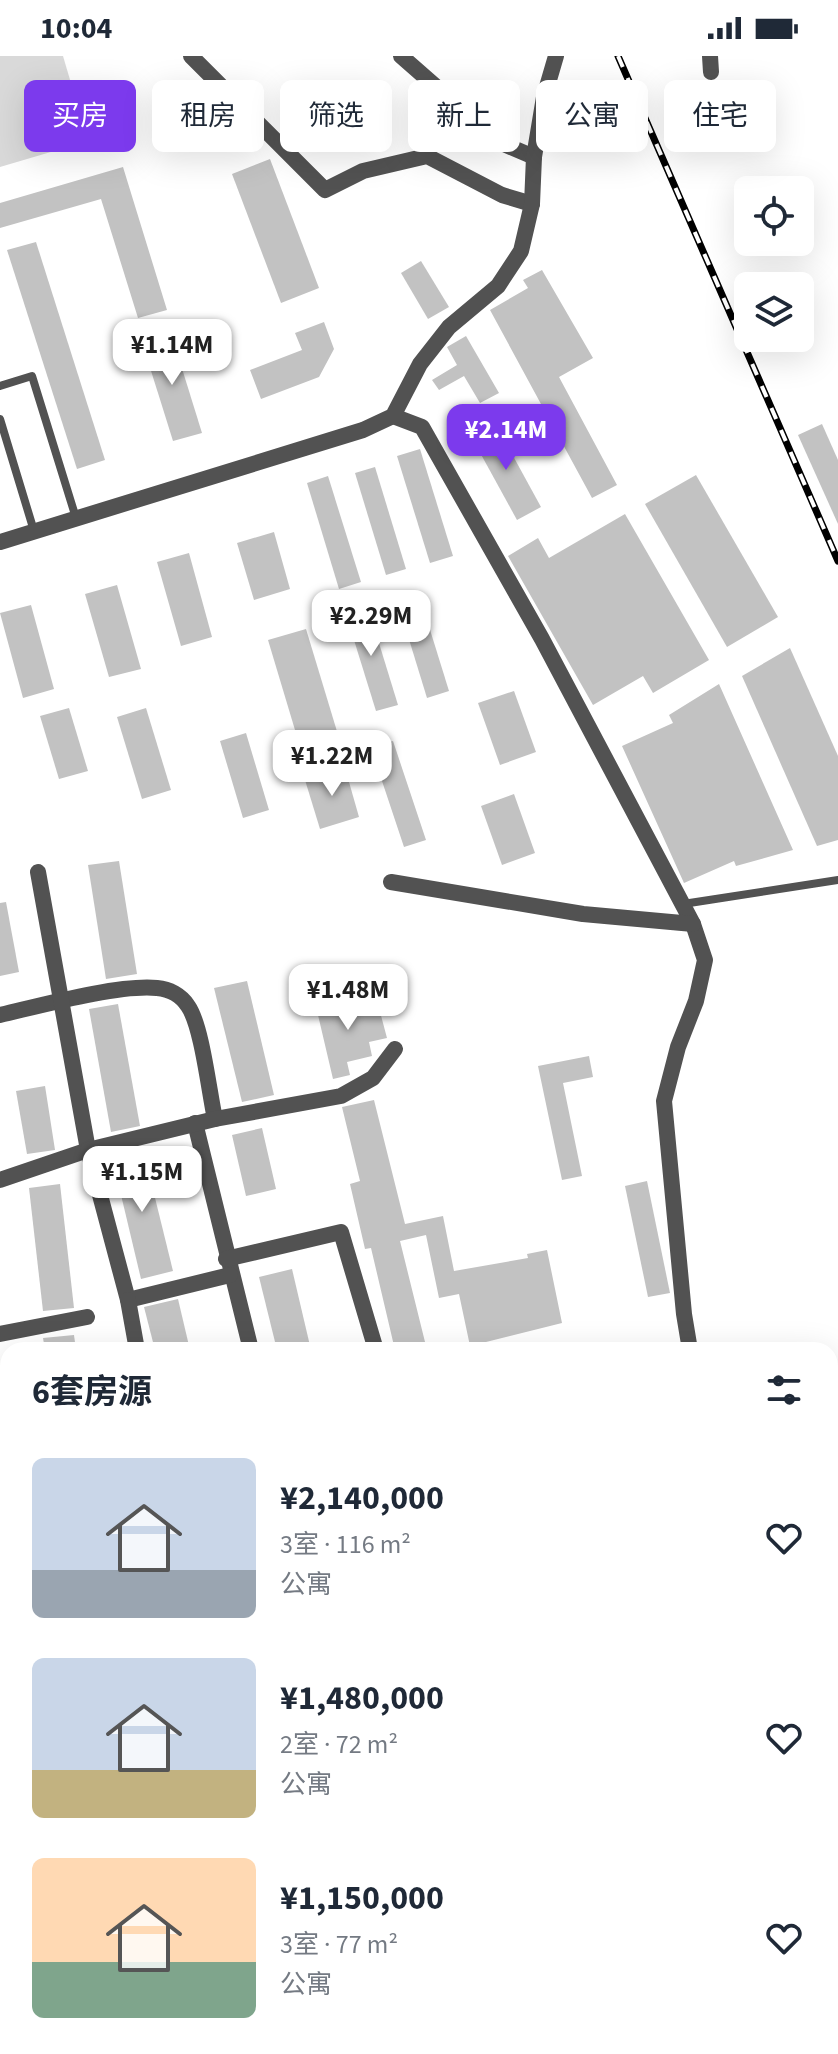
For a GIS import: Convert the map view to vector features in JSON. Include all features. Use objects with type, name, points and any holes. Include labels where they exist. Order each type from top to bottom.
[{"type":"street","points":[[191,56],[325,190],[387,163],[396,166],[427,156],[502,195],[532,204]]},
{"type":"street","points":[[401,56],[499,142],[534,157]]},
{"type":"street","points":[[0,542],[363,430],[393,416],[420,364],[449,327],[498,286],[521,251],[532,204],[534,157],[554,57]]},
{"type":"street","points":[[393,416],[422,427],[542,639],[683,904],[705,960],[696,1001],[678,1047],[664,1101],[689,1342]]},
{"type":"street","points":[[38,872],[88,1150],[128,1300],[136,1342]]},
{"type":"street","points":[[391,882],[583,914],[693,924]]},
{"type":"street","points":[[0,1015],[61,1001],[149,988],[167,990],[182,998],[194,1020],[215,1119]]},
{"type":"street","points":[[0,1180],[88,1150],[195,1123],[341,1096],[373,1078],[395,1049]]},
{"type":"street","points":[[195,1123],[249,1342]]},
{"type":"street","points":[[128,1300],[341,1232],[374,1342]]},
{"type":"street","points":[[0,1334],[87,1317]]},
{"type":"lane","points":[[0,386],[32,376],[76,518]]},
{"type":"lane","points":[[0,419],[34,531]]},
{"type":"lane","points":[[683,904],[838,880]]},
{"type":"shaded area","points":[[0,56],[63,56],[70,80],[24,80],[24,152],[51,152],[0,167]]},
{"type":"building","points":[[270,159],[319,288],[281,303],[232,174]]},
{"type":"building","points":[[123,167],[167,310],[138,318],[101,199],[0,228],[0,203]]},
{"type":"building","points":[[36,242],[105,460],[77,469],[7,250]]},
{"type":"building","points":[[421,261],[449,307],[428,319],[401,273]]},
{"type":"building","points":[[542,270],[593,358],[559,377],[617,485],[592,498],[490,310],[528,288],[523,280]]},
{"type":"building","points":[[324,322],[334,349],[319,377],[261,399],[250,370],[302,350],[295,333]]},
{"type":"building","points":[[171,333],[202,433],[173,441],[142,342]]},
{"type":"building","points":[[466,336],[499,393],[480,403],[464,376],[439,390],[432,380],[457,365],[447,347]]},
{"type":"building","points":[[822,424],[838,460],[838,524],[798,435]]},
{"type":"building","points":[[496,425],[541,507],[517,520],[472,438]]},
{"type":"building","points":[[420,449],[453,556],[430,563],[397,456]]},
{"type":"building","points":[[375,467],[406,569],[386,575],[355,473]]},
{"type":"building","points":[[696,475],[778,617],[727,647],[645,504]]},
{"type":"building","points":[[328,476],[361,582],[339,589],[307,483]]},
{"type":"building","points":[[625,514],[709,660],[653,693],[643,676],[593,705],[508,556],[538,538],[549,558]]},
{"type":"building","points":[[274,532],[290,589],[254,600],[237,543]]},
{"type":"building","points":[[189,553],[212,637],[181,646],[157,562]]},
{"type":"building","points":[[117,585],[141,669],[109,677],[85,594]]},
{"type":"building","points":[[418,591],[449,691],[427,698],[396,597]]},
{"type":"building","points":[[367,604],[398,705],[376,711],[345,611]]},
{"type":"building","points":[[31,605],[54,689],[23,698],[0,613]]},
{"type":"building","points":[[306,629],[339,738],[301,750],[268,640]]},
{"type":"building","points":[[790,648],[838,756],[838,840],[817,846],[742,676]]},
{"type":"building","points":[[719,684],[793,850],[736,866],[734,861],[684,883],[622,746],[673,723],[669,715]]},
{"type":"building","points":[[514,691],[536,752],[500,765],[478,703]]},
{"type":"building","points":[[69,708],[88,771],[59,779],[40,716]]},
{"type":"building","points":[[146,708],[171,790],[142,799],[117,717]]},
{"type":"building","points":[[246,733],[269,810],[243,818],[220,741]]},
{"type":"building","points":[[393,741],[426,840],[404,847],[371,748]]},
{"type":"building","points":[[345,768],[359,817],[320,829],[305,780]]},
{"type":"building","points":[[514,794],[535,853],[502,865],[481,806]]},
{"type":"building","points":[[119,861],[137,974],[106,979],[88,865]]},
{"type":"building","points":[[6,902],[19,972],[0,976],[0,903]]},
{"type":"building","points":[[247,981],[274,1095],[242,1102],[214,988]]},
{"type":"building","points":[[330,993],[334,1006],[359,1000],[362,1012],[379,1008],[387,1038],[369,1042],[372,1056],[347,1062],[350,1075],[333,1079],[314,998]]},
{"type":"building","points":[[118,1004],[140,1126],[111,1132],[89,1009]]},
{"type":"building","points":[[589,1056],[593,1077],[563,1083],[582,1176],[562,1180],[538,1066]]},
{"type":"building","points":[[45,1086],[55,1150],[27,1154],[16,1091]]},
{"type":"building","points":[[374,1100],[405,1224],[443,1216],[454,1271],[528,1258],[527,1254],[547,1250],[562,1323],[486,1342],[469,1342],[459,1294],[439,1298],[426,1235],[400,1241],[425,1342],[393,1342],[371,1248],[365,1249],[350,1184],[360,1181],[342,1107]]},
{"type":"building","points":[[262,1128],[276,1189],[246,1196],[232,1135]]},
{"type":"building","points":[[143,1149],[173,1271],[141,1279],[112,1157]]},
{"type":"building","points":[[647,1181],[670,1293],[648,1297],[625,1186]]},
{"type":"building","points":[[60,1184],[74,1308],[43,1311],[29,1188]]},
{"type":"building","points":[[292,1269],[309,1342],[275,1342],[259,1277]]},
{"type":"building","points":[[178,1299],[188,1342],[153,1342],[144,1307]]},
{"type":"building","points":[[74,1335],[75,1342],[44,1342],[43,1338]]},
{"type":"railway","points":[[618,56],[838,561]]}]
